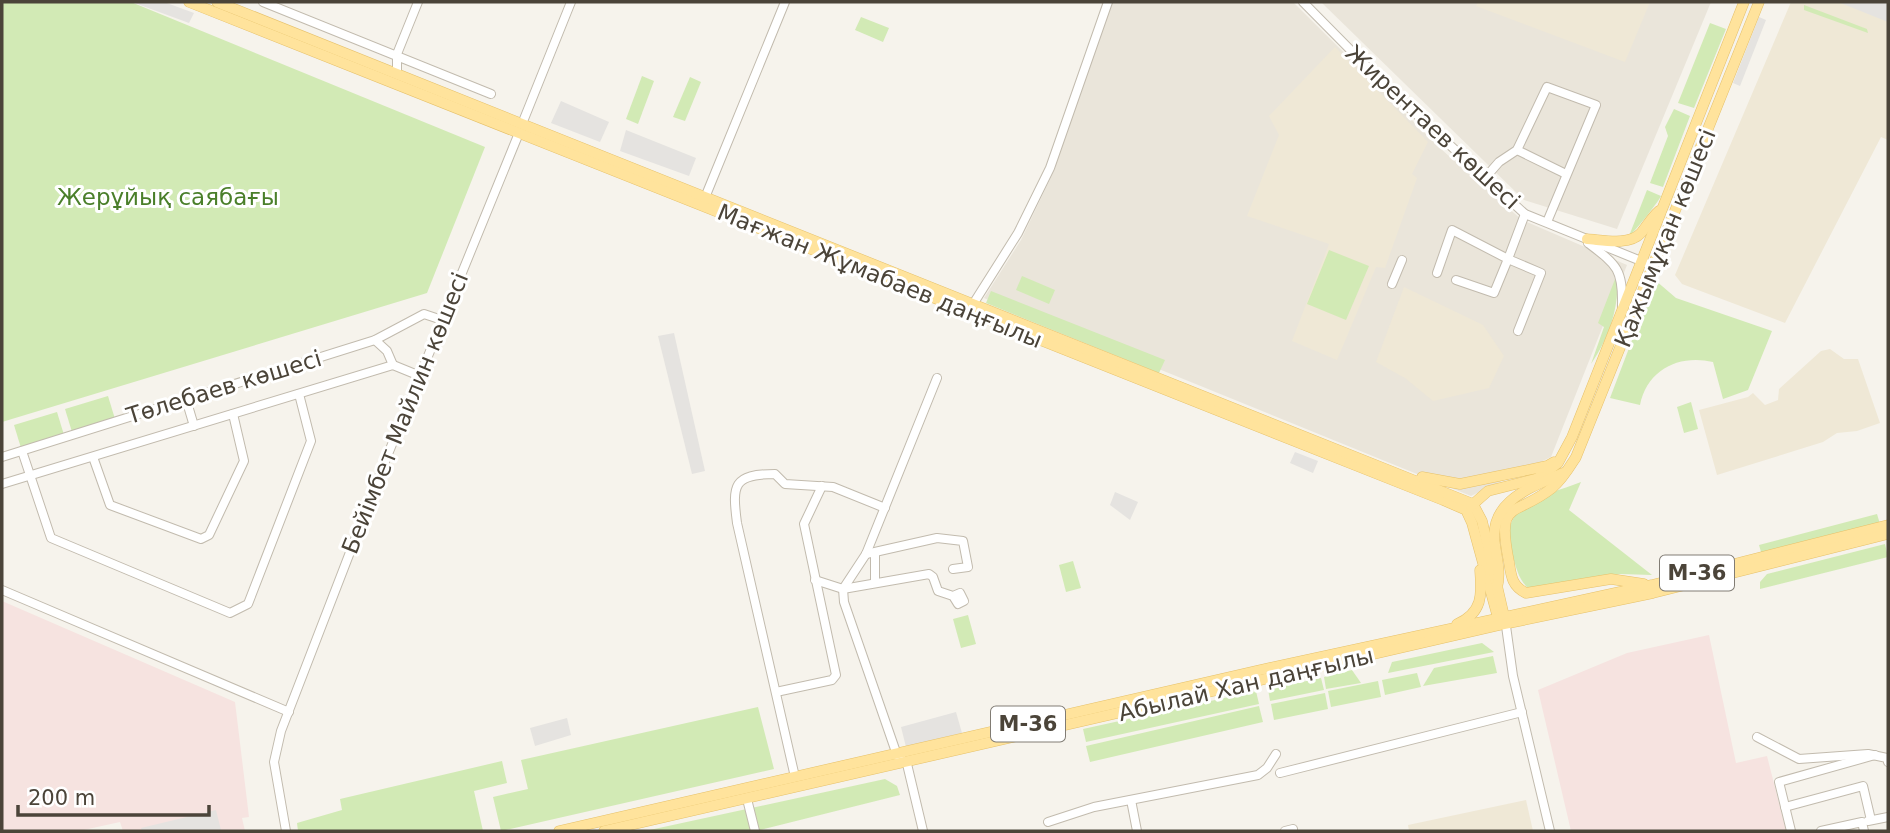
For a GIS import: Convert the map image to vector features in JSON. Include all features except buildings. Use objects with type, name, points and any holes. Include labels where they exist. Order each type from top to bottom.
[{"type":"main road","name":"Мағжан Жұмабаев даңғылы","points":[[189,2],[704,200],[1470,507]]},
{"type":"main road","name":"Мағжан Жұмабаев даңғылы","points":[[217,2],[397,73],[521,129]]},
{"type":"main road","name":"Қажымұқан көшесі","points":[[1565,453],[1745,2]]},
{"type":"main road","name":"Қажымұқан көшесі","points":[[1567,471],[1587,434],[1759,2]]},
{"type":"main road","points":[[1584,238],[1628,241],[1640,234],[1647,221],[1662,209]]},
{"type":"main road","name":"Мағжан Жұмабаев даңғылы","points":[[971,307],[1410,477],[1470,507]]},
{"type":"main road","points":[[1538,478],[1558,463],[1565,453]]},
{"type":"main road","points":[[1410,477],[1460,484],[1547,466],[1565,453]]},
{"type":"main road","points":[[1470,507],[1488,491],[1567,471]]},
{"type":"main road","points":[[1567,471],[1555,486],[1520,504],[1508,516],[1503,534],[1513,582],[1517,589],[1536,593],[1611,579],[1652,585]]},
{"type":"main road","points":[[1497,589],[1500,577],[1494,529],[1499,513],[1512,497],[1567,471]]},
{"type":"main road","points":[[1470,507],[1480,552],[1502,621]]},
{"type":"main road","points":[[1470,507],[1482,521],[1502,621]]},
{"type":"main road","name":"Абылай Хан даңғылы","points":[[604,831],[906,764],[1652,585],[1888,525]]},
{"type":"main road","name":"Абылай Хан даңғылы","points":[[559,831],[1427,634],[1732,575],[1888,534]]},
{"type":"main road","points":[[1427,634],[1463,622],[1476,610],[1482,593],[1480,552]]},
{"type":"street","points":[[263,2],[491,94]]},
{"type":"street","points":[[397,73],[397,54],[418,2]]},
{"type":"street","name":"Бейімбет Майлин көшесі","points":[[286,831],[274,762],[289,712],[442,320],[571,2]]},
{"type":"street","points":[[704,200],[785,2]]},
{"type":"street","points":[[971,307],[1018,233],[1050,168],[1108,2]]},
{"type":"street","name":"Жирентаев көшесі","points":[[1303,2],[1392,92],[1525,214],[1653,267]]},
{"type":"street","points":[[1485,178],[1499,162],[1517,150],[1547,87],[1596,105],[1546,222]]},
{"type":"street","points":[[1517,150],[1566,174]]},
{"type":"street","points":[[1456,280],[1494,293],[1525,214]]},
{"type":"street","points":[[1437,273],[1452,230],[1541,273],[1518,331]]},
{"type":"street","points":[[1584,238],[1619,270],[1623,281],[1621,310]]},
{"type":"street","points":[[1392,284],[1402,260]]},
{"type":"street","name":"Төлебаев көшесі","points":[[2,457],[375,340],[424,314],[442,320]]},
{"type":"street","points":[[375,340],[387,351],[393,365]]},
{"type":"street","points":[[2,484],[393,365],[420,376]]},
{"type":"street","points":[[842,589],[870,554],[885,508],[937,378]]},
{"type":"street","points":[[22,451],[51,538],[230,613],[248,604],[311,441],[299,394]]},
{"type":"street","points":[[186,399],[194,426]]},
{"type":"street","points":[[93,457],[110,505],[201,539],[209,535],[244,461],[233,414]]},
{"type":"street","points":[[795,777],[734,505],[736,484],[745,477],[775,474],[785,484],[833,487],[885,508]]},
{"type":"street","points":[[776,692],[832,680],[836,675],[804,524],[822,486]]},
{"type":"street","points":[[870,554],[937,538],[963,541],[968,567],[953,569]]},
{"type":"street","points":[[870,554],[875,583]]},
{"type":"street","points":[[815,580],[842,589],[929,574],[938,591],[953,596]]},
{"type":"street","points":[[842,589],[897,755],[906,764],[923,831]]},
{"type":"street","points":[[2,590],[289,712]]},
{"type":"street","points":[[1502,621],[1550,831]]},
{"type":"street","points":[[1280,773],[1522,712]]},
{"type":"street","points":[[1757,737],[1799,759],[1875,755],[1887,758],[1888,762]]},
{"type":"street","points":[[1048,822],[1131,800],[1258,775],[1267,768],[1276,754]]},
{"type":"street","points":[[1791,831],[1779,782],[1875,755]]},
{"type":"street","points":[[1785,807],[1863,786],[1866,824]]},
{"type":"street","points":[[747,799],[755,831]]},
{"type":"street","points":[[1131,800],[1137,831]]},
{"type":"street","points":[[1821,831],[1866,824],[1888,817]]},
{"type":"shaded area","points":[[132,2],[164,2],[194,13],[189,23]]},
{"type":"shaded area","points":[[1111,2],[1293,2],[1441,149],[1522,220],[1627,265],[1551,457],[1471,496],[984,298],[1021,240],[1055,169],[1068,109]]},
{"type":"shaded area","points":[[1321,2],[1711,2],[1617,229],[1524,200]]},
{"type":"shaded area","points":[[1478,2],[1650,2],[1625,62],[1476,6]]},
{"type":"shaded area","points":[[1791,2],[1888,2],[1888,140],[1881,137],[1785,323],[1682,284],[1675,275]]},
{"type":"shaded area","points":[[1838,2],[1888,2],[1888,22]]},
{"type":"shaded area","points":[[1759,17],[1766,20],[1740,86],[1733,83]]},
{"type":"shaded area","points":[[1335,47],[1428,142],[1412,174],[1417,178],[1385,268],[1376,267],[1337,360],[1292,341],[1329,244],[1247,216],[1279,135],[1269,116]]},
{"type":"shaded area","points":[[561,101],[609,122],[600,142],[551,123]]},
{"type":"shaded area","points":[[626,130],[696,158],[689,176],[620,151]]},
{"type":"shaded area","points":[[1404,287],[1483,325],[1504,356],[1489,388],[1433,401],[1405,378],[1376,362]]},
{"type":"shaded area","points":[[674,333],[705,471],[692,474],[658,336]]},
{"type":"shaded area","points":[[1830,349],[1844,359],[1858,359],[1880,423],[1857,431],[1837,433],[1823,442],[1717,475],[1699,410],[1748,397],[1753,393],[1765,405],[1778,400],[1779,389],[1821,351]]},
{"type":"shaded area","points":[[1295,452],[1318,461],[1313,473],[1290,463]]},
{"type":"shaded area","points":[[1115,492],[1138,502],[1130,520],[1110,505]]},
{"type":"shaded area","points":[[2,601],[235,702],[249,817],[242,818],[245,831],[123,831],[120,822],[79,831],[2,831]]},
{"type":"shaded area","points":[[1709,635],[1736,763],[1767,756],[1786,831],[1571,831],[1538,690],[1627,653]]},
{"type":"shaded area","points":[[956,712],[962,733],[906,747],[901,727]]},
{"type":"shaded area","points":[[567,718],[571,735],[535,746],[530,728]]},
{"type":"shaded area","points":[[1526,800],[1533,831],[1409,831],[1408,825]]},
{"type":"shaded area","points":[[216,810],[221,830],[142,831],[141,828]]},
{"type":"green space","name":"Жерұйық саябағы","points":[[2,2],[131,2],[485,147],[427,293],[2,422]]},
{"type":"green space","points":[[1804,5],[1867,29],[1868,33],[1804,10]]},
{"type":"green space","points":[[861,17],[889,28],[883,42],[855,30]]},
{"type":"green space","points":[[1710,23],[1726,29],[1694,108],[1678,103]]},
{"type":"green space","points":[[642,76],[654,81],[638,124],[626,119]]},
{"type":"green space","points":[[690,77],[701,82],[685,121],[673,117]]},
{"type":"green space","points":[[1674,109],[1690,116],[1663,187],[1650,183],[1668,136],[1665,127]]},
{"type":"green space","points":[[1647,190],[1661,196],[1629,236]]},
{"type":"green space","points":[[1329,250],[1369,266],[1346,320],[1307,304]]},
{"type":"green space","points":[[1617,274],[1617,298],[1612,321],[1591,364],[1604,327],[1598,323]]},
{"type":"green space","points":[[1022,276],[1055,290],[1049,304],[1016,290]]},
{"type":"green space","points":[[1655,280],[1676,298],[1772,331],[1748,390],[1723,399],[1713,362],[1689,360],[1657,373],[1644,392],[1640,405],[1610,398]]},
{"type":"green space","points":[[991,291],[1165,360],[1159,373],[986,303]]},
{"type":"green space","points":[[108,396],[115,419],[72,432],[65,409]]},
{"type":"green space","points":[[1691,402],[1698,429],[1684,433],[1677,407]]},
{"type":"green space","points":[[57,412],[64,435],[21,448],[14,425]]},
{"type":"green space","points":[[1581,482],[1569,510],[1652,575],[1620,574],[1528,588],[1520,576],[1512,554],[1509,537],[1511,524],[1517,513],[1527,504]]},
{"type":"green space","points":[[1877,514],[1880,524],[1764,554],[1761,552],[1759,545]]},
{"type":"green space","points":[[1885,544],[1888,557],[1760,589],[1760,582],[1767,574]]},
{"type":"green space","points":[[1073,561],[1081,588],[1066,592],[1059,565]]},
{"type":"green space","points":[[968,615],[976,644],[961,648],[953,619]]},
{"type":"green space","points":[[1482,643],[1494,652],[1388,673],[1392,662]]},
{"type":"green space","points":[[1493,656],[1497,673],[1423,686],[1434,668]]},
{"type":"green space","points":[[1352,670],[1361,683],[1326,689],[1324,677]]},
{"type":"green space","points":[[1417,673],[1421,687],[1385,695],[1382,680]]},
{"type":"green space","points":[[1321,678],[1324,690],[1270,701],[1268,689]]},
{"type":"green space","points":[[1378,681],[1381,697],[1331,707],[1328,691]]},
{"type":"green space","points":[[1256,691],[1259,704],[1086,742],[1083,729]]},
{"type":"green space","points":[[1325,693],[1328,709],[1274,720],[1271,704]]},
{"type":"green space","points":[[1259,706],[1263,722],[1090,762],[1086,746]]},
{"type":"green space","points":[[758,707],[774,769],[501,831],[493,797],[528,789],[521,760]]},
{"type":"green space","points":[[502,761],[507,783],[474,791],[483,831],[298,831],[297,823],[342,810],[340,799]]},
{"type":"green space","points":[[885,779],[897,786],[900,795],[756,831],[645,831]]}]
